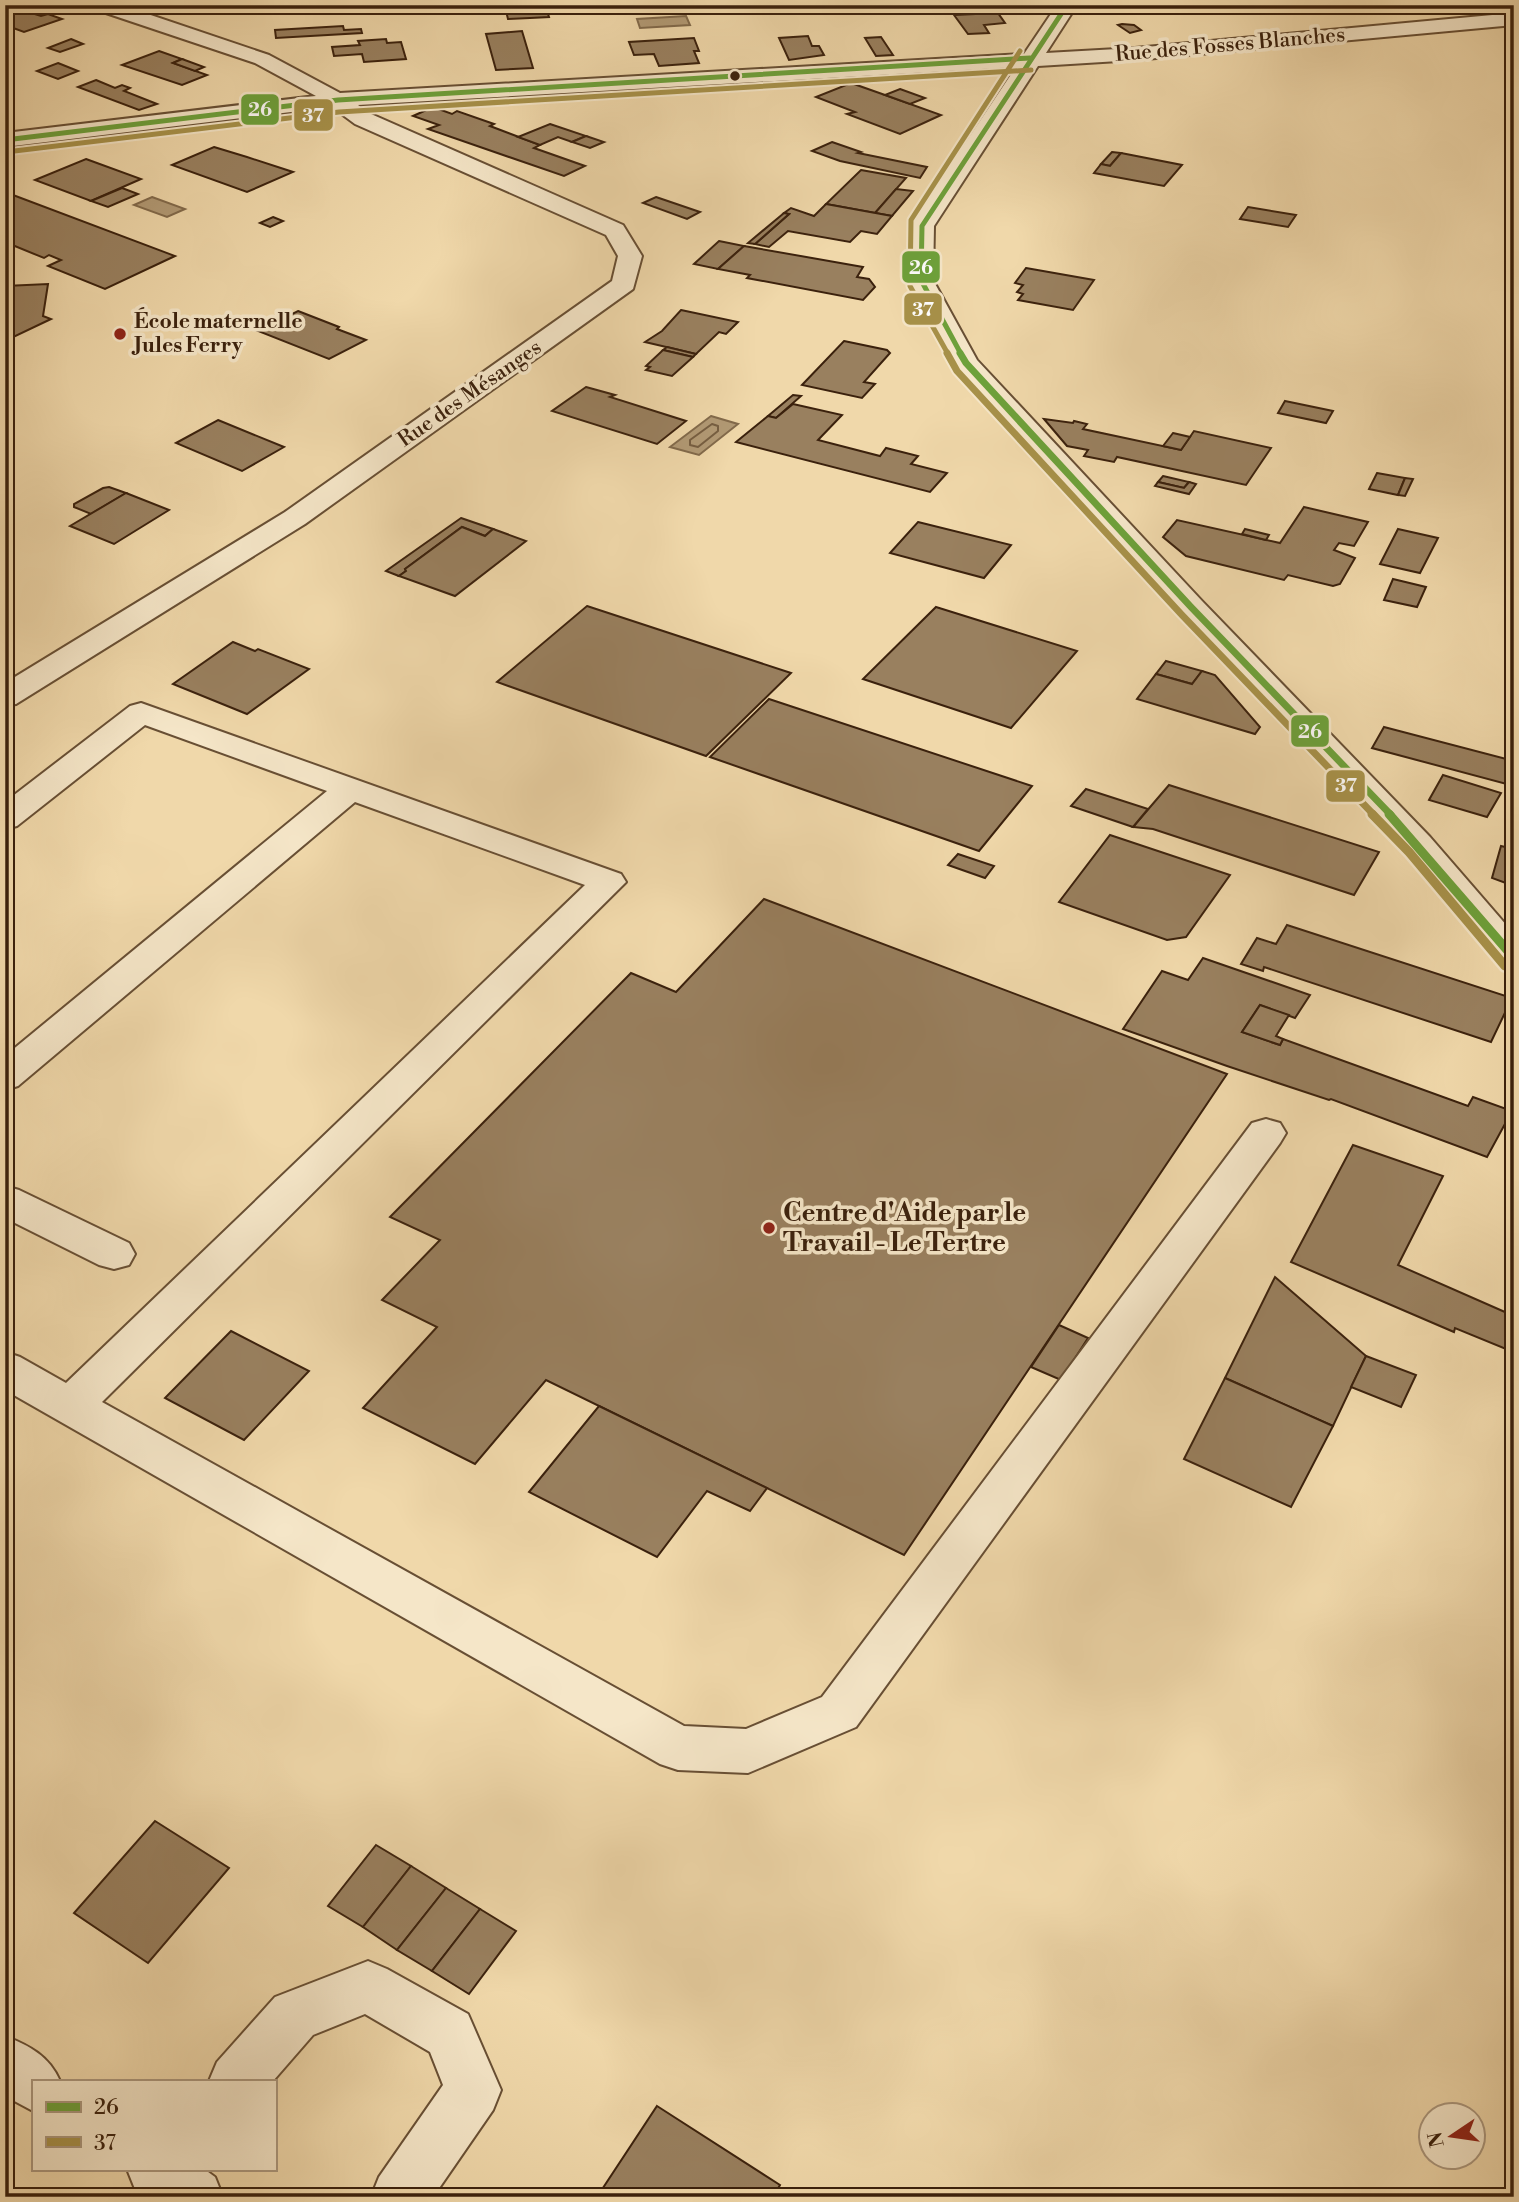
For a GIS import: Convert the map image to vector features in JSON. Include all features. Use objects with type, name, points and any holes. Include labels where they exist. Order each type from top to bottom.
[{"type":"street","name":"Rue des Mésanges","points":[[5,697],[295,518],[624,284],[630,256],[615,230],[363,119],[338,100],[262,59],[101,5]]},
{"type":"street","points":[[1067,5],[922,226],[921,280],[966,363],[1191,607],[1418,844],[1514,958]]},
{"type":"street","name":"Rue des Fosses Blanches","points":[[5,140],[338,100],[1135,54],[1514,19]]},
{"type":"street","points":[[5,819],[141,713],[609,882],[70,1406]]},
{"type":"street","points":[[5,1077],[351,789]]},
{"type":"street","points":[[5,1369],[678,1748],[748,1751],[839,1713],[1266,1133]]},
{"type":"street","points":[[5,1200],[114,1254]]},
{"type":"street","points":[[238,2080],[294,2016],[368,1987],[449,2033],[473,2091],[398,2197]]},
{"type":"street","points":[[5,2063],[32,2082]]},
{"type":"water","points":[[686,16],[690,25],[640,28],[637,19]]},
{"type":"water","points":[[152,197],[185,209],[167,217],[134,205]]},
{"type":"water","points":[[711,416],[738,424],[699,455],[670,447]]},
{"type":"building","points":[[5,5],[62,19],[24,32],[5,25]]},
{"type":"building","points":[[545,5],[549,17],[508,19],[505,7]]},
{"type":"building","points":[[575,5],[577,11],[552,13],[550,6]]},
{"type":"building","points":[[968,5],[1019,5],[1023,11],[998,13],[1005,23],[984,25],[989,33],[968,34],[954,15],[974,14]]},
{"type":"building","points":[[1118,25],[1134,25],[1141,30],[1130,33]]},
{"type":"building","points":[[343,26],[344,30],[361,29],[362,33],[276,38],[275,30]]},
{"type":"building","points":[[522,31],[533,68],[496,70],[486,34]]},
{"type":"building","points":[[808,36],[812,46],[819,46],[824,55],[789,60],[779,38]]},
{"type":"building","points":[[881,37],[893,55],[876,56],[865,38]]},
{"type":"building","points":[[694,38],[699,51],[694,51],[699,63],[659,66],[654,54],[634,55],[629,42]]},
{"type":"building","points":[[71,39],[83,44],[60,52],[48,48]]},
{"type":"building","points":[[386,39],[387,43],[401,42],[406,59],[364,62],[362,54],[334,56],[332,47],[360,45],[358,41]]},
{"type":"building","points":[[159,51],[182,59],[173,63],[207,75],[182,85],[122,65]]},
{"type":"building","points":[[182,59],[204,67],[195,71],[173,63]]},
{"type":"building","points":[[58,63],[78,71],[58,79],[37,71]]},
{"type":"building","points":[[96,80],[115,88],[122,85],[130,88],[124,91],[157,104],[139,110],[78,87]]},
{"type":"building","points":[[851,83],[941,115],[900,134],[847,114],[855,112],[816,97]]},
{"type":"building","points":[[900,89],[925,98],[910,104],[885,95]]},
{"type":"building","points":[[433,107],[452,114],[457,111],[494,124],[490,126],[540,145],[534,148],[585,166],[564,176],[428,129],[439,125],[413,116]]},
{"type":"building","points":[[550,124],[586,136],[572,142],[558,137],[540,145],[518,137]]},
{"type":"building","points":[[586,136],[604,142],[590,148],[572,142]]},
{"type":"building","points":[[832,142],[861,152],[858,153],[927,167],[920,178],[840,161],[812,151]]},
{"type":"building","points":[[214,147],[293,172],[247,192],[172,165]]},
{"type":"building","points":[[1112,152],[1121,153],[1110,166],[1101,164]]},
{"type":"building","points":[[1121,153],[1182,165],[1164,186],[1094,173],[1101,164],[1110,166]]},
{"type":"building","points":[[86,159],[141,179],[91,201],[35,180]]},
{"type":"building","points":[[861,170],[906,178],[875,213],[826,204]]},
{"type":"building","points":[[122,188],[138,194],[108,207],[91,201]]},
{"type":"building","points":[[896,189],[913,191],[892,216],[875,213]]},
{"type":"building","points":[[5,192],[175,256],[105,289],[48,266],[61,260],[49,255],[44,258],[5,242]]},
{"type":"building","points":[[656,197],[700,212],[687,219],[643,203]]},
{"type":"building","points":[[826,204],[892,216],[877,234],[861,231],[850,242],[788,231],[769,247],[755,244],[789,214],[784,213],[791,208],[814,216]]},
{"type":"building","points":[[1248,207],[1296,215],[1288,227],[1240,219]]},
{"type":"building","points":[[784,213],[789,214],[755,244],[748,243]]},
{"type":"building","points":[[273,217],[283,221],[270,227],[260,223]]},
{"type":"building","points":[[719,241],[744,246],[718,269],[694,264]]},
{"type":"building","points":[[744,246],[863,267],[857,277],[869,279],[875,287],[863,300],[747,278],[750,275],[718,269]]},
{"type":"building","points":[[1026,268],[1094,280],[1073,310],[1018,300],[1023,294],[1017,292],[1023,285],[1015,283]]},
{"type":"building","points":[[48,284],[43,316],[51,319],[5,341],[5,286]]},
{"type":"building","points":[[681,310],[738,322],[726,334],[719,332],[696,354],[645,342],[662,331]]},
{"type":"building","points":[[298,311],[366,340],[329,359],[258,331]]},
{"type":"building","points":[[844,341],[887,350],[890,353],[864,382],[875,384],[862,398],[802,385]]},
{"type":"building","points":[[667,347],[696,354],[693,357],[663,350]]},
{"type":"building","points":[[663,350],[693,357],[672,376],[646,370],[650,367],[646,366]]},
{"type":"building","points":[[586,387],[686,421],[657,444],[552,411]]},
{"type":"building","points":[[793,395],[801,396],[776,418],[768,416]]},
{"type":"building","points":[[1285,401],[1333,411],[1326,423],[1278,413]]},
{"type":"building","points":[[793,404],[842,415],[818,440],[880,456],[886,448],[918,456],[911,464],[947,473],[930,492],[736,442],[768,416],[776,418]]},
{"type":"building","points":[[1044,419],[1074,421],[1087,424],[1083,429],[1181,450],[1194,431],[1271,448],[1246,485],[1117,457],[1114,462],[1084,456],[1088,450],[1067,446]]},
{"type":"building","points":[[218,420],[284,447],[242,471],[176,443]]},
{"type":"building","points":[[1173,433],[1190,437],[1181,450],[1163,446]]},
{"type":"building","points":[[1377,473],[1405,478],[1398,495],[1369,489]]},
{"type":"building","points":[[1163,476],[1189,482],[1184,488],[1158,482]]},
{"type":"building","points":[[1405,478],[1413,479],[1405,496],[1398,495]]},
{"type":"building","points":[[1158,482],[1184,488],[1189,482],[1196,484],[1189,494],[1155,486]]},
{"type":"building","points":[[109,487],[126,493],[91,514],[74,507],[74,504]]},
{"type":"building","points":[[126,493],[169,510],[114,544],[70,526]]},
{"type":"building","points":[[1304,507],[1368,522],[1354,546],[1339,543],[1334,550],[1355,558],[1340,584],[1333,586],[1288,575],[1284,580],[1186,556],[1163,537],[1177,520],[1280,543]]},
{"type":"building","points":[[461,518],[493,529],[485,536],[462,527],[399,576],[386,571]]},
{"type":"building","points":[[918,522],[1011,545],[984,578],[890,553]]},
{"type":"building","points":[[462,527],[485,536],[493,529],[526,541],[455,596],[399,576],[405,569]]},
{"type":"building","points":[[1245,529],[1269,535],[1266,540],[1242,534]]},
{"type":"building","points":[[1398,529],[1438,538],[1420,573],[1380,564]]},
{"type":"building","points":[[1393,579],[1426,587],[1417,607],[1384,600]]},
{"type":"building","points":[[587,606],[791,673],[706,756],[497,682]]},
{"type":"building","points":[[936,607],[1077,651],[1011,728],[863,679]]},
{"type":"building","points":[[233,642],[309,669],[247,714],[173,684]]},
{"type":"building","points":[[1166,661],[1202,671],[1192,684],[1156,674]]},
{"type":"building","points":[[1202,671],[1215,675],[1260,727],[1255,734],[1137,699],[1156,674],[1192,684]]},
{"type":"building","points":[[769,699],[1032,786],[979,851],[710,757]]},
{"type":"building","points":[[1384,727],[1514,761],[1514,786],[1372,748]]},
{"type":"building","points":[[1443,775],[1501,793],[1487,817],[1429,800]]},
{"type":"building","points":[[1169,785],[1379,852],[1354,895],[1153,829],[1133,827]]},
{"type":"building","points":[[1086,789],[1148,809],[1133,827],[1071,806]]},
{"type":"building","points":[[1110,835],[1230,875],[1186,937],[1167,940],[1059,902]]},
{"type":"building","points":[[1501,846],[1514,849],[1514,886],[1492,878]]},
{"type":"building","points":[[958,854],[994,866],[985,878],[948,865]]},
{"type":"building","name":"Centre d'Aide par le Travail - Le Tertre","points":[[764,899],[1227,1074],[904,1555],[546,1380],[475,1464],[363,1408],[437,1327],[382,1300],[440,1240],[390,1217],[631,973],[676,992]]},
{"type":"building","points":[[1287,925],[1512,998],[1491,1042],[1264,967],[1263,971],[1241,964],[1257,938],[1276,944]]},
{"type":"building","points":[[1203,958],[1310,995],[1295,1018],[1260,1005],[1242,1032],[1280,1045],[1283,1039],[1468,1106],[1473,1097],[1512,1111],[1487,1157],[1331,1099],[1123,1029],[1162,971],[1188,980]]},
{"type":"building","points":[[1260,1005],[1289,1015],[1276,1036],[1283,1039],[1280,1045],[1242,1032]]},
{"type":"building","points":[[1353,1145],[1443,1176],[1398,1265],[1514,1316],[1514,1335],[1506,1349],[1455,1328],[1454,1332],[1291,1262]]},
{"type":"building","points":[[1275,1277],[1366,1356],[1333,1426],[1225,1378]]},
{"type":"building","points":[[1059,1325],[1088,1338],[1061,1380],[1031,1367]]},
{"type":"building","points":[[231,1331],[309,1371],[244,1440],[165,1398]]},
{"type":"building","points":[[1366,1356],[1416,1375],[1401,1407],[1351,1387]]},
{"type":"building","points":[[1225,1378],[1333,1426],[1291,1507],[1184,1459]]},
{"type":"building","points":[[599,1406],[767,1488],[750,1511],[707,1491],[657,1557],[529,1492]]},
{"type":"building","points":[[155,1821],[229,1868],[148,1963],[74,1913]]},
{"type":"building","points":[[376,1845],[411,1866],[363,1927],[328,1906]]},
{"type":"building","points":[[411,1866],[446,1888],[397,1950],[363,1927]]},
{"type":"building","points":[[446,1888],[480,1909],[432,1971],[397,1950]]},
{"type":"building","points":[[480,1909],[516,1931],[469,1994],[432,1971]]},
{"type":"building","points":[[657,2106],[780,2185],[773,2197],[597,2197]]},
{"type":"transit line","name":"26","points":[[1067,5],[922,226],[921,280],[966,363],[1191,607],[1418,844],[1514,958]]},
{"type":"transit line","name":"37","points":[[1020,51],[911,220],[910,286],[957,371],[1182,615],[1409,852],[1505,966]]},
{"type":"transit line","name":"26","points":[[5,140],[338,100],[1030,58]]},
{"type":"transit line","name":"37","points":[[6,152],[339,112],[1031,70]]},
{"type":"place","name":"École maternelle Jules Ferry","points":[[120,334]]},
{"type":"place","name":"Centre d'Aide par le Travail - Le Tertre","points":[[769,1228]]}]
